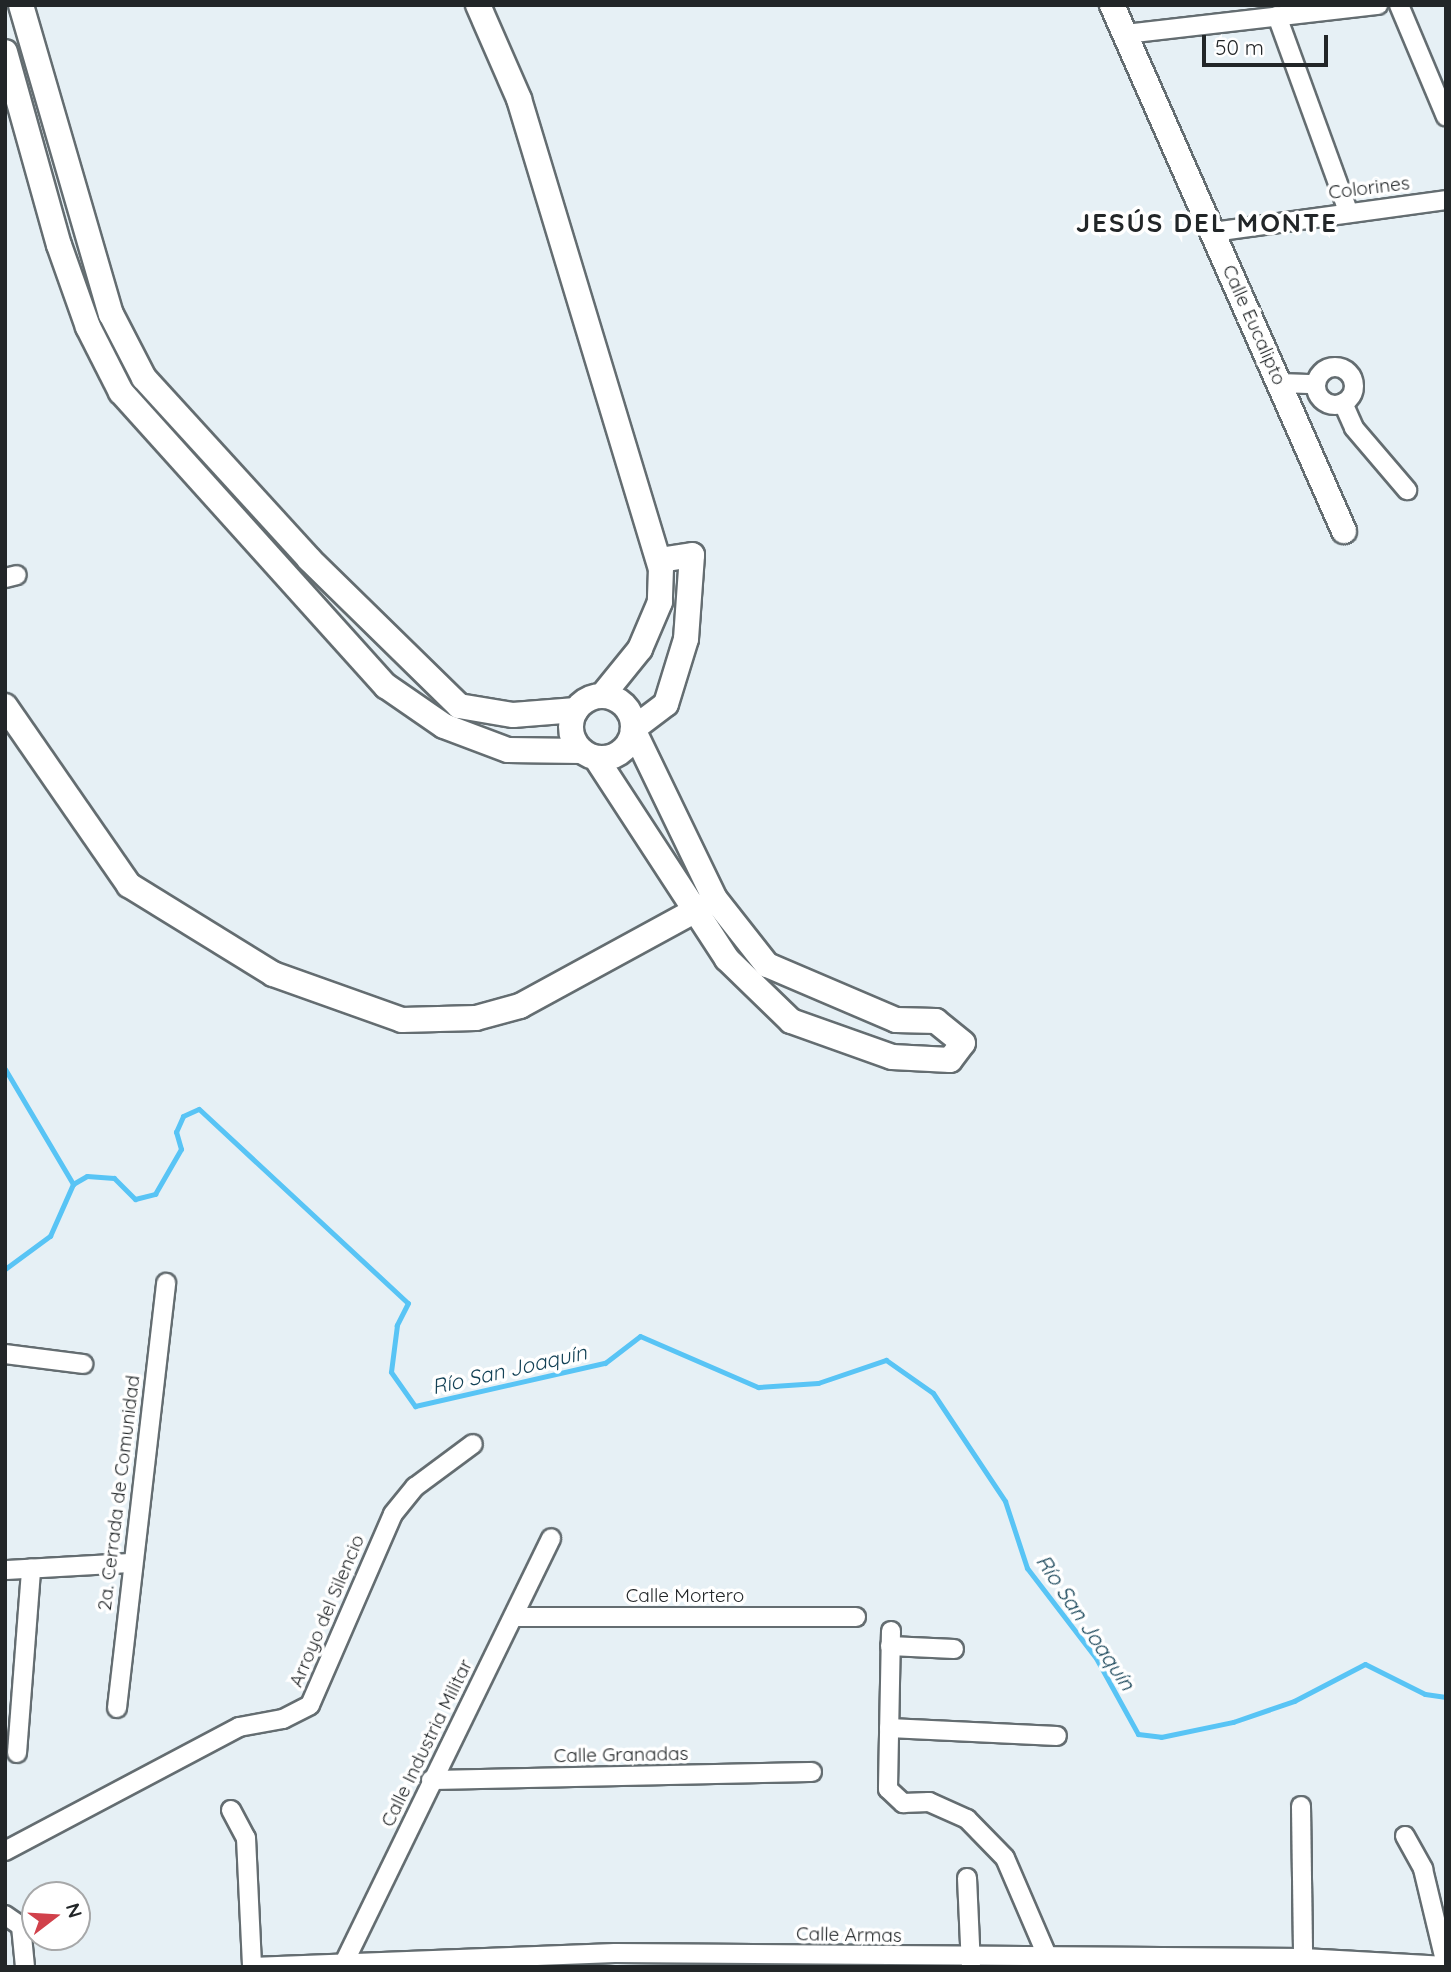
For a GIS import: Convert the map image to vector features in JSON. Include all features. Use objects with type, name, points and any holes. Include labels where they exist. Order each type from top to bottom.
[{"type":"street","points":[[20,5],[111,314],[144,378],[309,559],[459,706],[513,715],[576,710],[601,696],[640,649],[660,603],[659,560],[519,99],[478,5]]},
{"type":"street","name":"Calle Eucalipto","points":[[1112,5],[1344,531]]},
{"type":"street","points":[[1126,34],[1378,5]]},
{"type":"street","points":[[1399,5],[1446,117]]},
{"type":"street","points":[[1277,16],[1348,211]]},
{"type":"street","points":[[5,52],[59,245],[88,327],[121,392],[386,686],[444,726],[508,750],[617,755],[633,729],[666,704],[686,639],[692,555],[659,560]]},
{"type":"street","name":"Colorines","points":[[1213,232],[1348,211],[1446,200]]},
{"type":"street","points":[[1279,383],[1316,384],[1334,367],[1349,374],[1353,390],[1343,403]]},
{"type":"street","points":[[1316,384],[1324,401],[1343,403]]},
{"type":"street","points":[[1343,403],[1354,428],[1407,489]]},
{"type":"street","points":[[576,710],[571,735],[588,754],[692,912],[727,959],[791,1021],[892,1057],[950,1060],[963,1042],[936,1021],[896,1020],[767,965],[715,899],[621,702],[601,696]]},
{"type":"street","points":[[5,706],[129,885],[273,974],[402,1020],[476,1018],[520,1006],[715,899]]},
{"type":"street","name":"2a. Cerrada de Comunidad","points":[[117,1708],[130,1563],[166,1283]]},
{"type":"street","points":[[5,1354],[83,1364]]},
{"type":"street","name":"Arroyo del Silencio","points":[[5,1851],[239,1727],[283,1720],[310,1705],[393,1514],[415,1487],[472,1444]]},
{"type":"street","name":"Calle Industria Militar","points":[[343,1964],[551,1538]]},
{"type":"street","points":[[5,1570],[130,1563]]},
{"type":"street","points":[[17,1754],[31,1569]]},
{"type":"street","name":"Calle Mortero","points":[[514,1617],[856,1617]]},
{"type":"street","points":[[954,1649],[891,1638],[888,1790],[903,1803],[929,1802],[967,1819],[1005,1858],[1048,1958]]},
{"type":"street","points":[[889,1728],[1057,1736]]},
{"type":"street","name":"Calle Granadas","points":[[431,1780],[812,1772]]},
{"type":"street","points":[[1301,1806],[1303,1958]]},
{"type":"street","points":[[231,1810],[246,1838],[252,1967]]},
{"type":"street","points":[[1405,1836],[1423,1869],[1446,1965]]},
{"type":"street","points":[[967,1878],[971,1962]]},
{"type":"street","points":[[5,1915],[21,1926],[25,1967]]},
{"type":"street","name":"Calle Armas","points":[[252,1967],[615,1960],[971,1962],[1048,1958],[1303,1958],[1446,1965]]},
{"type":"waterway","points":[[5,1069],[73,1184]]},
{"type":"waterway","name":"Río San Joaquín","points":[[5,1269],[50,1236],[73,1184],[87,1176],[114,1178],[135,1199],[155,1194],[181,1149],[176,1132],[183,1116],[199,1109],[408,1303],[397,1325],[391,1372],[415,1406],[605,1363],[640,1336],[758,1387],[818,1383],[886,1360],[933,1393],[1005,1501],[1027,1568],[1096,1658],[1138,1734],[1161,1737],[1233,1722],[1294,1701],[1365,1664],[1425,1694],[1446,1697]]},
{"type":"district","name":"JESÚS DEL MONTE","points":[[1207,223]]}]
